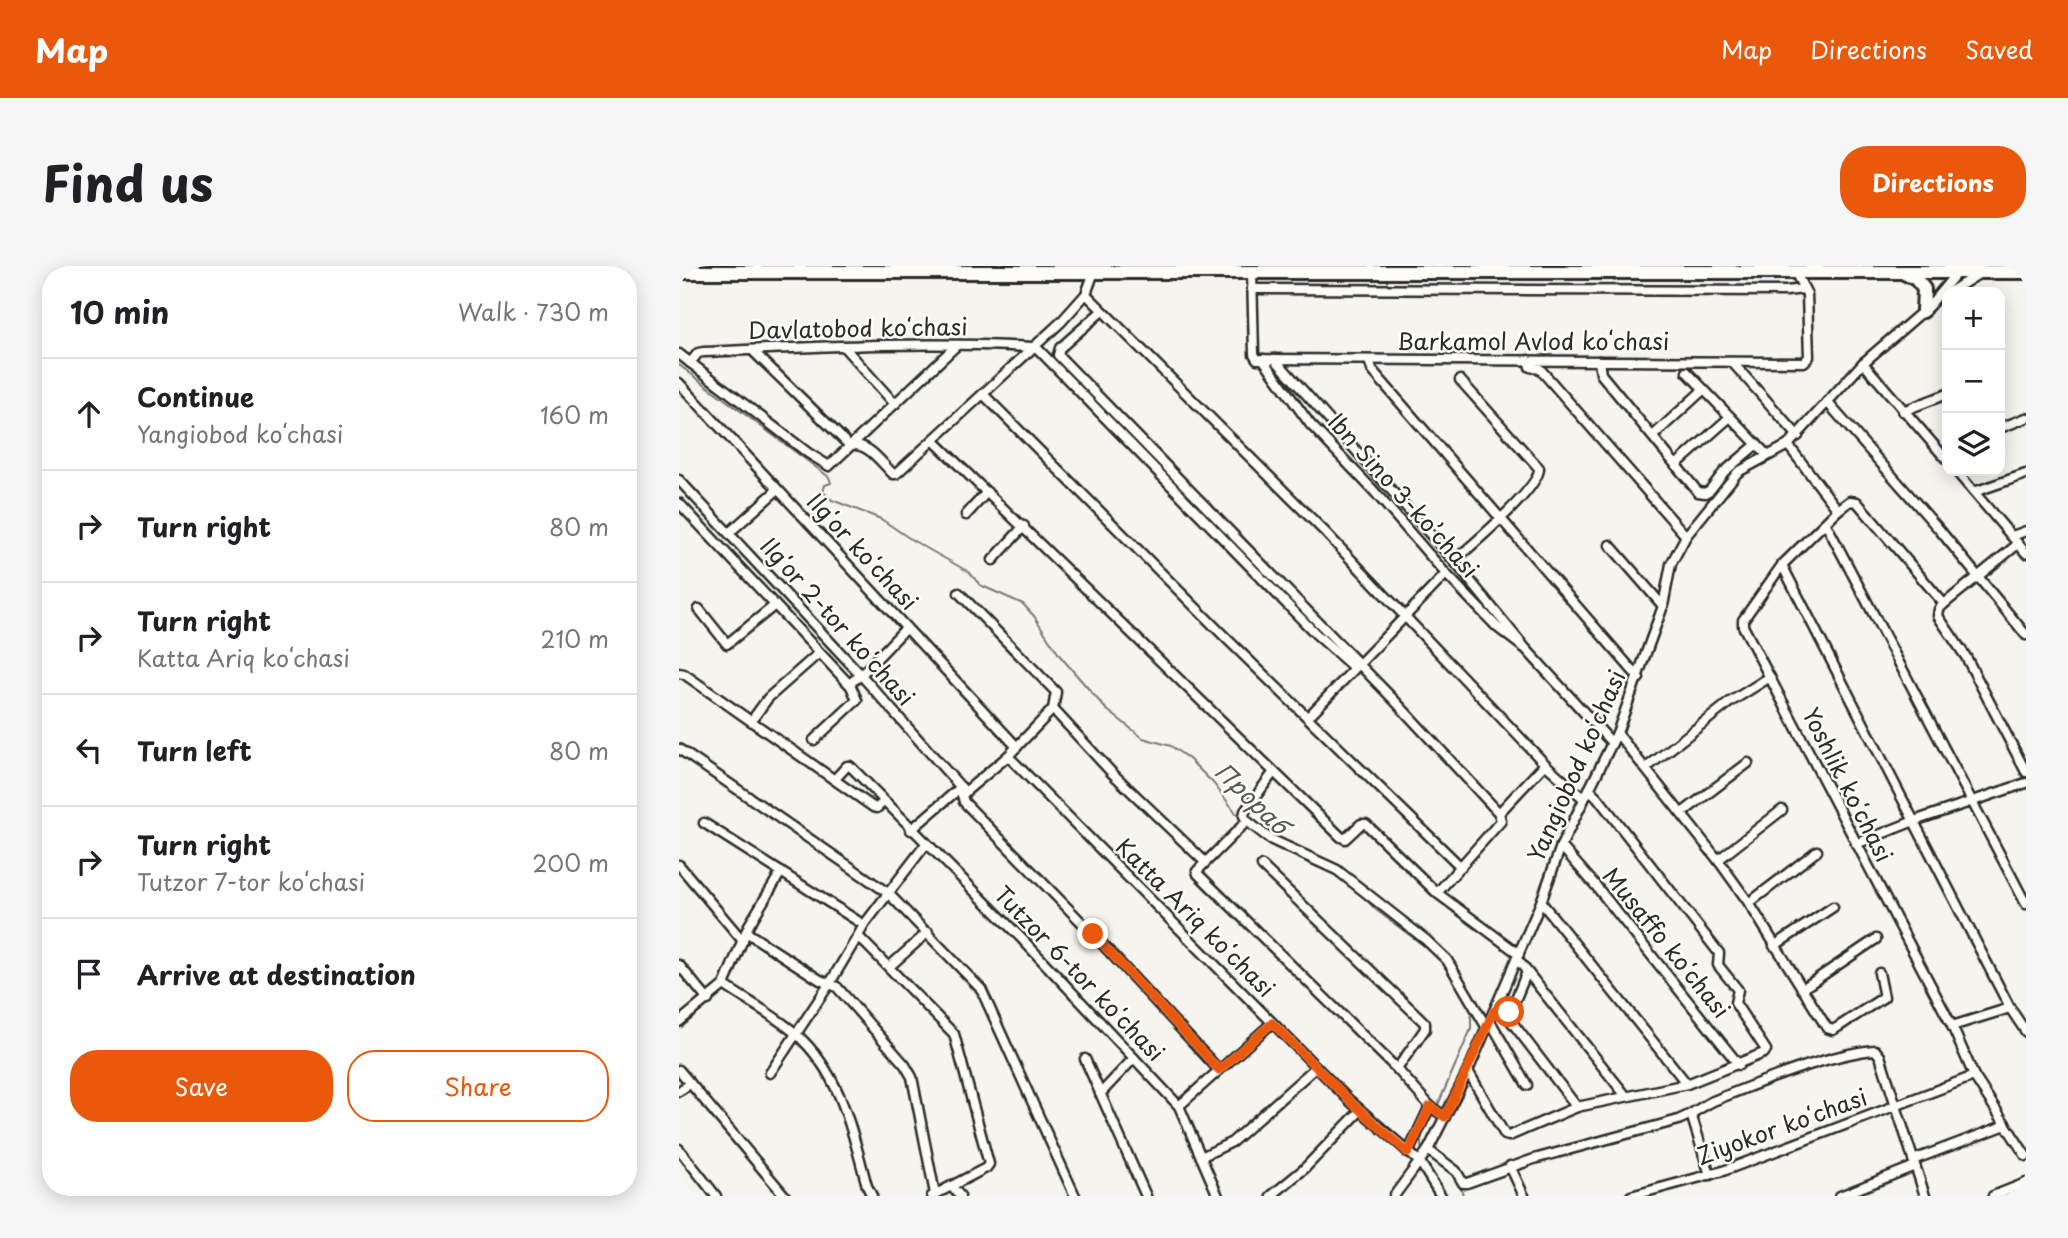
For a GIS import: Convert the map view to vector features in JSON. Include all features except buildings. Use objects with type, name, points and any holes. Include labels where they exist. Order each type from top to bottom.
[{"type":"highway","points":[[679,272],[2026,272]]},
{"type":"highway","points":[[1904,272],[1916,279],[1924,289],[1926,308]]},
{"type":"street","points":[[1958,287],[1992,266]]},
{"type":"street","name":"Yangiobod koʻchasi","points":[[1394,1196],[1428,1150],[1489,1024],[1541,902],[1561,846],[1617,733],[1663,606],[1671,564],[1686,536],[1738,472],[1788,445],[1798,436],[1863,362],[1926,308],[1960,270]]},
{"type":"street","points":[[1631,271],[1631,290]]},
{"type":"street","points":[[849,445],[865,446],[896,474],[1061,322],[1086,294],[1094,272]]},
{"type":"street","points":[[1252,272],[1254,354],[1258,359],[1263,359]]},
{"type":"street","name":"Barkamol Avlod koʻchasi","points":[[1263,359],[1804,362],[1808,360],[1807,294],[1795,272]]},
{"type":"street","points":[[1252,289],[1804,289]]},
{"type":"street","points":[[1086,294],[1324,531],[1545,764],[1584,799]]},
{"type":"street","points":[[1926,308],[1942,298]]},
{"type":"street","points":[[1092,398],[1058,355],[1058,351],[1102,311]]},
{"type":"street","points":[[679,354],[828,466],[957,345]]},
{"type":"street","points":[[1033,346],[1092,398],[1316,634],[1356,666],[1499,813],[1501,821],[1437,893]]},
{"type":"street","name":"Davlatobod koʻchasi","points":[[690,363],[701,352],[844,347],[1033,346]]},
{"type":"street","points":[[844,347],[895,404]]},
{"type":"street","points":[[752,350],[849,445]]},
{"type":"street","name":"Ibn Sino 3-koʼchasi","points":[[1263,359],[1310,424],[1373,490],[1446,575],[1497,627],[1526,649]]},
{"type":"street","name":"Ibn Sino 3-koʼchasi","points":[[1275,359],[1454,561],[1526,649],[1612,743]]},
{"type":"street","points":[[1369,360],[1372,370],[1639,678]]},
{"type":"street","points":[[1528,360],[1530,367],[1540,369],[1686,536]]},
{"type":"street","points":[[1599,361],[1601,374],[1654,435],[1698,492],[1705,493],[1756,444]]},
{"type":"street","points":[[1731,362],[1798,436]]},
{"type":"street","points":[[1863,362],[1903,411],[1942,448]]},
{"type":"street","points":[[1686,372],[1767,455]]},
{"type":"street","name":"Ibn Sino 3-koʼchasi","points":[[1454,561],[1500,519],[1539,477],[1539,468],[1460,380]]},
{"type":"street","name":"Ilgʻor koʻchasi","points":[[679,383],[1017,747]]},
{"type":"street","points":[[1654,435],[1703,390]]},
{"type":"street","points":[[983,394],[1226,638],[1461,867]]},
{"type":"street","points":[[1903,411],[1942,396]]},
{"type":"street","points":[[1827,402],[1874,453],[2026,635]]},
{"type":"street","points":[[1677,464],[1730,417]]},
{"type":"street","points":[[2005,426],[2026,418]]},
{"type":"street","points":[[933,440],[1024,526],[1273,774],[1343,839],[1361,824],[1366,824],[1437,893],[1518,957],[1626,1096]]},
{"type":"street","points":[[1788,445],[1838,510],[1850,501],[1857,502],[1944,604]]},
{"type":"street","points":[[1974,492],[2026,474]]},
{"type":"street","points":[[1960,476],[2026,553]]},
{"type":"street","name":"Ilgʻor 2-tor koʻchasi","points":[[679,480],[861,675],[963,790],[964,802],[1093,934],[1219,1070]]},
{"type":"street","points":[[729,533],[777,490]]},
{"type":"street","points":[[966,515],[987,492]]},
{"type":"street","points":[[679,503],[845,682],[850,684],[857,697],[856,701],[814,740]]},
{"type":"street","name":"Yoshlik koʻchasi","points":[[1838,510],[1782,565],[1742,621],[1952,1026],[1973,1076],[2026,1156]]},
{"type":"street","points":[[1826,524],[2026,904]]},
{"type":"street","points":[[993,560],[1024,526]]},
{"type":"street","points":[[2012,536],[2026,531]]},
{"type":"street","points":[[2018,544],[1944,604],[1939,609],[1938,616],[1966,657],[2026,772]]},
{"type":"street","points":[[1610,545],[1663,606]]},
{"type":"street","name":"Yoshlik koʻchasi","points":[[1782,565],[2010,1008],[2022,1018],[2026,1032]]},
{"type":"street","points":[[1308,717],[1446,575]]},
{"type":"street","points":[[911,830],[1008,757],[1053,709],[1055,692],[959,593]]},
{"type":"street","points":[[699,608],[727,644],[775,605]]},
{"type":"street","points":[[850,684],[906,628]]},
{"type":"street","points":[[752,720],[768,698],[819,653]]},
{"type":"street","points":[[679,673],[752,720],[873,807],[877,808],[884,801]]},
{"type":"street","points":[[1646,768],[1730,702],[1770,677]]},
{"type":"street","points":[[1053,709],[1112,773],[1205,862]]},
{"type":"street","points":[[1617,733],[1682,813],[1749,903],[1827,1028],[1833,1030],[1884,997],[1879,973]]},
{"type":"street","points":[[679,749],[888,893],[981,989],[1075,1196]]},
{"type":"street","name":"Katta Ariq koʻchasi","points":[[1008,757],[1360,1111],[1420,1162]]},
{"type":"street","points":[[1682,813],[1748,763]]},
{"type":"street","points":[[1499,813],[1545,764]]},
{"type":"street","name":"Tutzor 6-tor koʻchasi","points":[[835,779],[848,766],[1022,939],[1179,1106],[1218,1196]]},
{"type":"street","points":[[1273,774],[1245,811],[1245,823],[1270,839],[1337,870],[1426,940],[1447,960],[1527,1085]]},
{"type":"street","points":[[1856,844],[1972,800],[2026,783]]},
{"type":"street","points":[[1468,1071],[1505,1135],[1509,1136],[1577,1107],[1687,1084],[1739,1065],[1764,1054],[1766,1050],[1735,1003],[1738,990],[1718,965],[1719,953],[1589,789]]},
{"type":"street","points":[[1718,860],[1782,810]]},
{"type":"street","points":[[704,823],[864,925]]},
{"type":"street","points":[[1245,823],[1197,871],[1200,877],[1397,1069],[1430,1106],[1445,1117]]},
{"type":"street","points":[[770,1073],[830,983],[864,925],[926,844]]},
{"type":"street","name":"Musaffo koʻchasi","points":[[1561,846],[1739,1065]]},
{"type":"street","points":[[1749,903],[1817,851]]},
{"type":"street","points":[[679,864],[745,937],[837,987],[905,1065],[912,1077],[934,1195],[986,1168],[989,1162],[955,1038],[858,936]]},
{"type":"street","points":[[1262,866],[1425,1023],[1425,1029],[1397,1069]]},
{"type":"street","points":[[679,1022],[724,985],[745,937],[781,872]]},
{"type":"street","points":[[1541,902],[1687,1084]]},
{"type":"street","points":[[1774,946],[1833,907]]},
{"type":"street","points":[[889,967],[928,932]]},
{"type":"street","points":[[1802,989],[1876,939]]},
{"type":"street","points":[[679,965],[708,1000]]},
{"type":"street","points":[[1509,1020],[1509,1012],[1527,972]]},
{"type":"street","points":[[724,985],[796,1034],[817,1059],[838,1090],[872,1196]]},
{"type":"street","points":[[1952,1026],[2010,1008]]},
{"type":"street","points":[[1494,1011],[1509,1020],[1577,1107]]},
{"type":"street","points":[[1179,1106],[1272,1023]]},
{"type":"street","points":[[1428,1150],[1456,1171],[1464,1183],[1473,1182],[1510,1166],[1675,1122],[1710,1102],[1772,1079],[1828,1060],[1875,1050],[1880,1056],[1895,1106],[1973,1076]]},
{"type":"street","points":[[1100,1094],[1134,1058]]},
{"type":"street","points":[[1085,1059],[1146,1196]]},
{"type":"street","points":[[1201,1157],[1232,1142],[1316,1067]]},
{"type":"street","points":[[679,1070],[785,1196]]},
{"type":"street","points":[[679,1091],[690,1084]]},
{"type":"street","points":[[1408,1153],[1430,1106]]},
{"type":"street","name":"Ziyokor koʻchasi","points":[[1631,1196],[1710,1175],[1895,1106],[1925,1196]]},
{"type":"street","points":[[1271,1196],[1304,1168],[1360,1111]]},
{"type":"street","points":[[1691,1114],[1710,1175]]},
{"type":"street","points":[[1840,1196],[2006,1125]]},
{"type":"street","points":[[679,1149],[716,1196]]},
{"type":"street","points":[[1420,1162],[1441,1196]]},
{"type":"street","points":[[1510,1166],[1524,1196]]},
{"type":"street","points":[[1993,1196],[2026,1184]]},
{"type":"street","points":[[951,1185],[960,1196]]},
{"type":"waterway","name":"Прораб","points":[[679,365],[829,477],[831,483],[825,485],[823,492],[832,500],[881,519],[969,572],[980,585],[1023,604],[1060,656],[1106,709],[1143,738],[1171,746],[1189,759],[1214,784],[1243,822]]},
{"type":"waterway","name":"Прораб","points":[[1253,831],[1274,847],[1340,877]]},
{"type":"waterway","name":"Прораб","points":[[1360,893],[1376,910],[1435,954]]},
{"type":"waterway","name":"Прораб","points":[[1439,957],[1450,973]]},
{"type":"waterway","name":"Прораб","points":[[1437,1107],[1471,1029],[1471,1011],[1453,977]]},
{"type":"waterway","name":"Прораб","points":[[1422,1151],[1422,1135],[1434,1112]]},
{"type":"waterway","name":"Прораб","points":[[1426,1155],[1442,1165]]},
{"type":"waterway","name":"Прораб","points":[[1461,1187],[1463,1196]]},
{"type":"route","points":[[1093,934],[1219,1070],[1272,1023],[1350,1101],[1408,1153],[1430,1106],[1445,1117],[1494,1011],[1509,1020],[1509,1012]]}]
